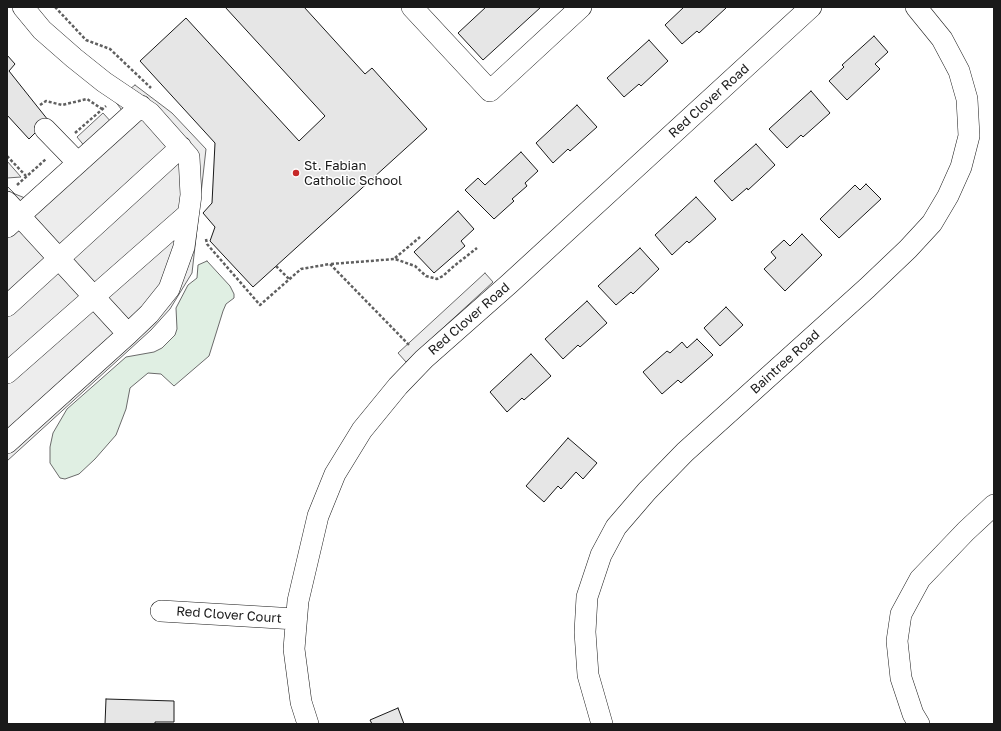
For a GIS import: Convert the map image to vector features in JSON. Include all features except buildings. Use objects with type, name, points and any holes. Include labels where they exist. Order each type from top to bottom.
[{"type":"street","points":[[7,443],[128,334],[149,314],[169,289],[184,247],[191,195],[189,157],[181,147],[141,106],[104,82],[74,58],[42,30],[22,7]]},
{"type":"street","points":[[412,7],[490,91],[581,7]]},
{"type":"street","name":"Red Clover Road","points":[[308,724],[301,702],[294,648],[298,601],[318,516],[335,474],[362,430],[398,386],[424,359],[811,7]]},
{"type":"street","name":"Baintree Road","points":[[602,724],[588,675],[585,632],[589,590],[601,555],[616,527],[685,452],[867,288],[908,249],[932,223],[961,167],[969,136],[967,99],[959,71],[942,39],[916,7]]},
{"type":"street","points":[[128,334],[59,258],[11,215],[78,163],[141,106]]},
{"type":"street","points":[[45,129],[78,163]]},
{"type":"street","points":[[7,306],[181,147]]},
{"type":"street","points":[[7,373],[188,214]]},
{"type":"street","points":[[919,724],[913,714],[901,678],[897,641],[901,614],[920,579],[966,531],[994,505]]},
{"type":"street","name":"Red Clover Court","points":[[161,611],[296,620]]},
{"type":"path","points":[[40,104],[46,101],[62,104],[87,99],[102,109]]},
{"type":"path","points":[[7,156],[26,176]]},
{"type":"path","points":[[206,236],[207,244],[260,305],[301,268],[330,264],[395,259],[415,266],[426,276],[437,279],[443,276],[478,248]]},
{"type":"path","points":[[395,259],[420,237]]},
{"type":"path","points":[[330,264],[424,359]]},
{"type":"path","points":[[276,266],[289,280]]},
{"type":"green space","points":[[207,261],[230,286],[234,294],[234,298],[226,304],[223,311],[209,356],[174,386],[161,374],[148,373],[130,388],[126,409],[116,435],[95,459],[79,474],[65,479],[60,478],[50,463],[50,447],[53,433],[67,409],[126,357],[154,352],[162,348],[175,335],[177,329],[176,308],[188,285],[197,278],[198,265]]},
{"type":"shaded area","points":[[135,85],[172,113],[206,149],[192,273],[170,309],[151,330],[7,461],[7,186],[15,194],[25,198],[86,148],[77,137],[103,113],[113,124],[121,116],[121,109],[115,101]]},
{"type":"shaded area","points":[[7,161],[21,177],[7,178]]},
{"type":"shaded area","points":[[485,273],[493,282],[406,362],[398,353]]},
{"type":"place","name":"St. Fabian Catholic School","points":[[296,173]]}]
